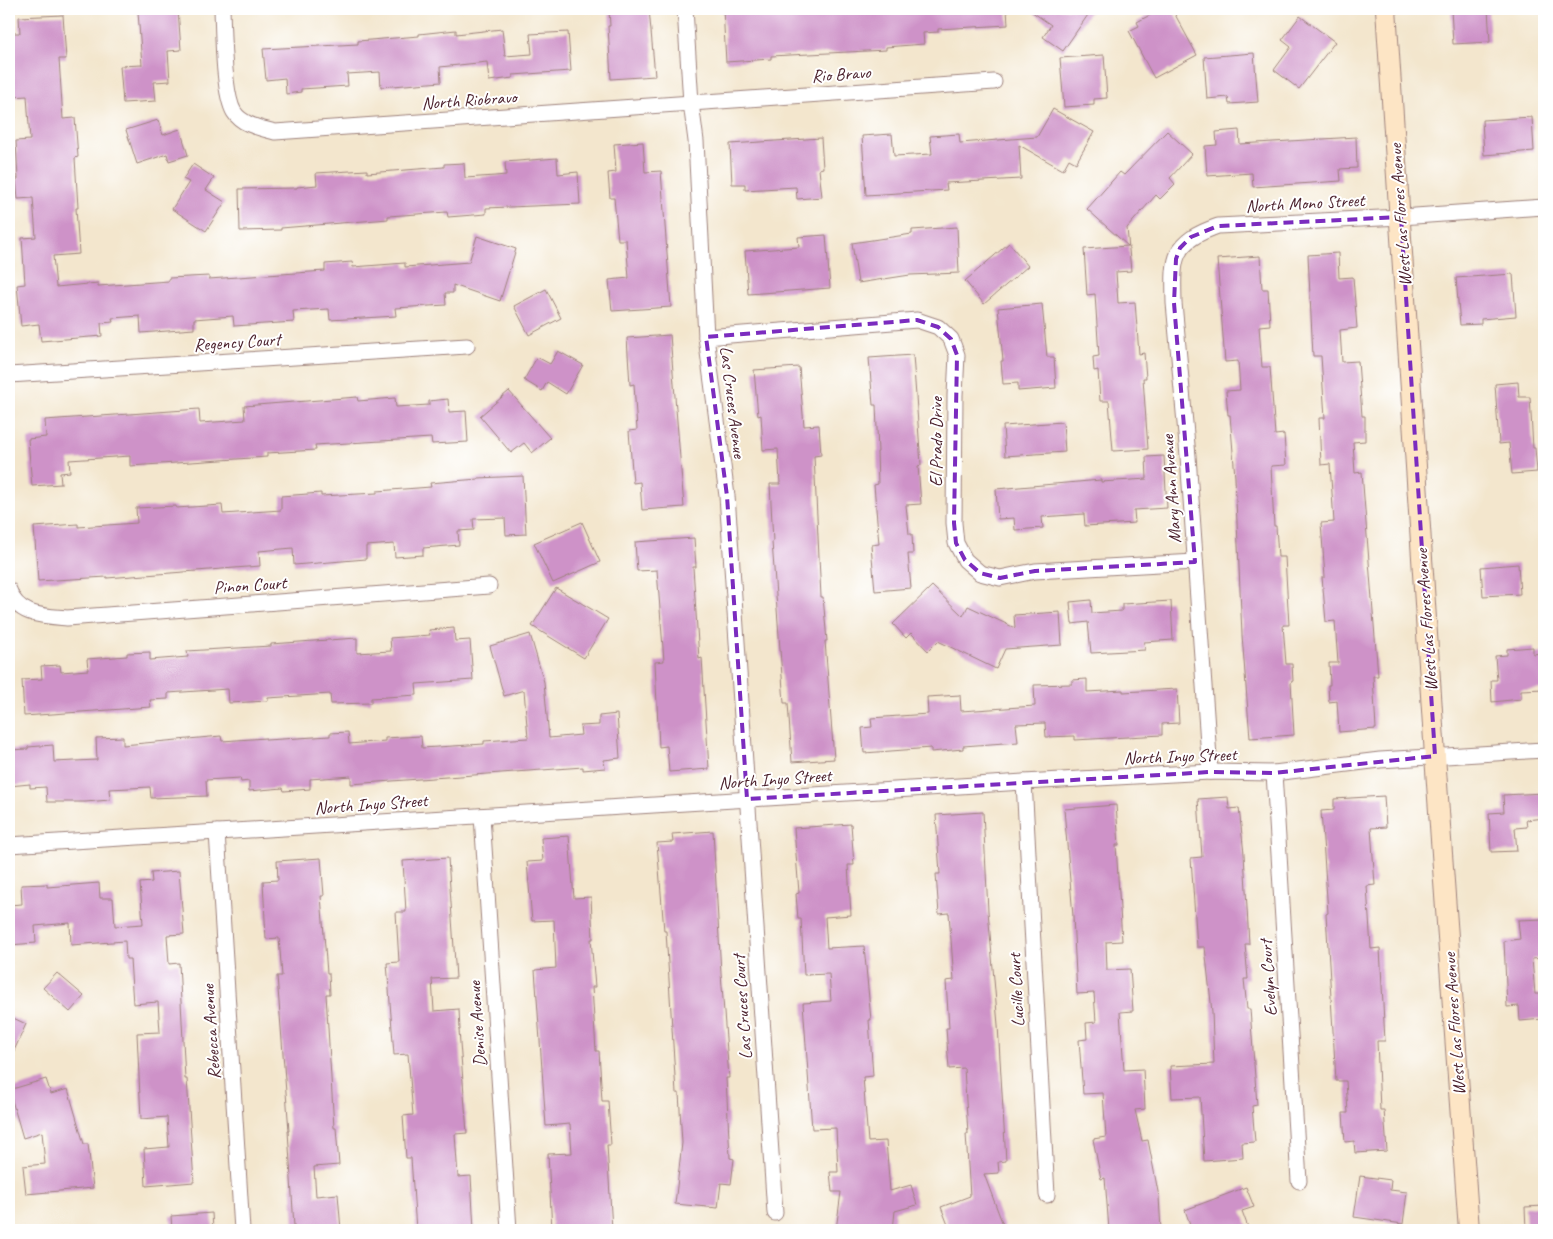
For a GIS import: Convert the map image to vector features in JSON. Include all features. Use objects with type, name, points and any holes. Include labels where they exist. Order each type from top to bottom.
[{"type":"street","name":"North Riobravo","points":[[222,9],[228,96],[234,113],[250,125],[275,132],[691,103]]},
{"type":"street","name":"Las Cruces Avenue","points":[[685,9],[691,103],[696,141],[706,337],[727,496],[747,799]]},
{"type":"street","name":"West Las Flores Avenue","points":[[1386,9],[1435,756],[1469,1230]]},
{"type":"street","name":"Rio Bravo","points":[[691,103],[994,82]]},
{"type":"street","name":"North Mono Street","points":[[1218,226],[1401,217],[1544,207]]},
{"type":"street","name":"Mary Ann Avenue","points":[[1210,772],[1174,281],[1176,259],[1180,248],[1190,237],[1218,226]]},
{"type":"street","name":"El Prado Drive","points":[[706,337],[917,320],[938,327],[951,339],[957,355],[954,394],[954,522],[956,542],[965,560],[980,573],[1000,578],[1036,571],[1195,562]]},
{"type":"street","name":"Regency Court","points":[[9,375],[467,346]]},
{"type":"street","name":"Pinon Court","points":[[9,590],[17,604],[37,616],[67,618],[489,586]]},
{"type":"street","name":"North Inyo Street","points":[[9,845],[1024,782],[1210,772],[1274,773],[1380,760],[1544,750]]},
{"type":"street","name":"Evelyn Court","points":[[1274,773],[1299,1182]]},
{"type":"street","name":"Lucille Court","points":[[1024,782],[1047,1195]]},
{"type":"street","name":"Las Cruces Court","points":[[747,799],[775,1213]]},
{"type":"street","name":"Denise Avenue","points":[[482,816],[509,1230]]},
{"type":"street","name":"Rebecca Avenue","points":[[217,832],[242,1230]]},
{"type":"highlighted area","points":[[1401,217],[1435,756],[1274,773],[1210,772],[747,799],[727,496],[706,337],[917,320],[938,327],[951,339],[957,355],[954,523],[956,543],[965,560],[980,573],[1000,578],[1035,571],[1195,562],[1174,303],[1176,259],[1180,248],[1191,237],[1218,226]]},
{"type":"building","points":[[178,9],[181,50],[168,51],[170,81],[154,82],[156,101],[123,103],[120,66],[142,65],[138,12]]},
{"type":"building","points":[[609,9],[649,9],[655,76],[611,79]]},
{"type":"building","points":[[723,9],[768,9],[769,15],[796,13],[796,9],[1007,9],[1008,25],[938,29],[938,32],[923,33],[924,44],[886,47],[886,50],[771,56],[771,59],[726,62]]},
{"type":"building","points":[[1028,9],[1092,9],[1063,51],[1043,37],[1051,25]]},
{"type":"building","points":[[1161,9],[1172,9],[1197,55],[1154,78],[1129,31],[1139,26],[1137,22]]},
{"type":"building","points":[[1451,9],[1488,9],[1490,42],[1453,44]]},
{"type":"building","points":[[63,15],[66,59],[59,59],[63,119],[75,118],[78,157],[75,158],[79,254],[53,256],[56,287],[98,283],[98,286],[169,281],[169,278],[209,276],[209,279],[325,271],[325,264],[352,262],[353,267],[405,263],[405,267],[469,262],[477,236],[516,249],[500,301],[453,285],[453,293],[445,293],[446,305],[395,308],[396,316],[330,320],[329,309],[293,311],[294,322],[234,326],[233,316],[194,319],[194,329],[141,333],[140,316],[112,318],[113,322],[101,323],[102,336],[41,341],[39,324],[21,326],[17,285],[25,284],[22,238],[36,237],[33,198],[18,199],[16,141],[30,140],[27,96],[13,97],[9,33],[20,33],[19,17]]},
{"type":"building","points":[[1300,16],[1335,42],[1299,89],[1274,70],[1291,47],[1282,40]]},
{"type":"building","points":[[502,29],[505,56],[532,54],[530,34],[568,32],[571,71],[513,75],[513,78],[489,81],[487,62],[440,67],[441,82],[381,87],[380,72],[347,74],[348,86],[301,89],[301,92],[286,94],[285,78],[266,80],[263,49],[358,44],[358,41],[419,36],[419,34],[456,30],[456,34]]},
{"type":"building","points":[[1254,53],[1258,102],[1229,104],[1228,97],[1207,99],[1204,57]]},
{"type":"building","points":[[1104,55],[1107,98],[1094,99],[1094,105],[1064,107],[1060,58]]},
{"type":"building","points":[[1053,109],[1094,132],[1076,163],[1069,159],[1063,170],[1019,145],[1021,179],[946,183],[947,190],[866,195],[862,136],[892,134],[894,156],[932,154],[930,136],[959,134],[960,143],[1037,137]]},
{"type":"building","points":[[1532,117],[1534,151],[1484,155],[1482,120]]},
{"type":"building","points":[[158,120],[163,135],[180,129],[188,155],[169,161],[167,154],[137,164],[126,130]]},
{"type":"building","points":[[1239,130],[1240,144],[1356,137],[1357,168],[1340,169],[1341,181],[1253,187],[1252,173],[1207,176],[1205,146],[1217,145],[1216,132]]},
{"type":"building","points":[[1167,131],[1192,154],[1170,178],[1175,184],[1160,199],[1156,195],[1127,228],[1131,271],[1116,272],[1118,303],[1135,302],[1139,354],[1144,353],[1146,378],[1143,378],[1148,449],[1113,451],[1109,401],[1100,401],[1098,370],[1094,371],[1093,357],[1099,356],[1095,294],[1087,295],[1084,249],[1128,246],[1087,209],[1120,172],[1124,175]]},
{"type":"building","points":[[821,138],[823,168],[819,169],[822,197],[797,199],[796,187],[745,190],[745,184],[732,184],[730,144]]},
{"type":"building","points":[[643,142],[645,172],[661,171],[671,307],[612,311],[609,280],[629,278],[626,240],[618,240],[614,198],[610,198],[608,173],[616,172],[614,144]]},
{"type":"building","points":[[557,158],[558,174],[578,172],[580,204],[486,208],[486,214],[448,217],[447,212],[388,216],[388,219],[281,228],[281,230],[240,231],[239,189],[297,188],[317,185],[316,173],[367,170],[367,173],[444,167],[444,164],[464,163],[465,178],[506,175],[505,162]]},
{"type":"building","points":[[193,164],[214,178],[206,190],[225,202],[206,231],[172,209],[189,182],[183,179]]},
{"type":"building","points":[[957,227],[959,273],[910,275],[858,283],[852,243],[912,234],[912,230]]},
{"type":"building","points":[[826,235],[830,288],[748,294],[745,251],[799,247],[798,237]]},
{"type":"building","points":[[1009,243],[1028,266],[984,304],[965,281]]},
{"type":"building","points":[[1338,253],[1339,278],[1353,277],[1357,328],[1340,330],[1342,362],[1358,361],[1362,416],[1365,416],[1365,441],[1353,442],[1355,473],[1362,472],[1378,676],[1373,676],[1376,729],[1339,732],[1337,701],[1329,702],[1328,685],[1330,685],[1329,663],[1338,663],[1335,621],[1326,622],[1322,577],[1325,577],[1321,523],[1334,522],[1330,464],[1321,465],[1319,418],[1325,418],[1321,356],[1313,356],[1308,255]]},
{"type":"building","points":[[1260,256],[1262,289],[1268,289],[1270,325],[1259,326],[1262,367],[1270,367],[1275,435],[1284,434],[1286,465],[1271,466],[1274,526],[1276,526],[1278,557],[1285,557],[1289,625],[1283,625],[1286,664],[1292,664],[1293,681],[1291,682],[1294,735],[1250,738],[1242,635],[1235,477],[1226,391],[1240,390],[1238,361],[1225,362],[1217,259]]},
{"type":"building","points":[[1513,274],[1516,316],[1481,319],[1481,324],[1460,325],[1456,278]]},
{"type":"building","points":[[546,289],[561,318],[529,335],[514,306]]},
{"type":"building","points":[[1042,304],[1047,357],[1054,357],[1056,388],[1018,391],[1018,383],[1003,384],[1001,361],[1003,361],[998,308]]},
{"type":"building","points":[[670,335],[684,507],[642,510],[640,482],[633,483],[629,431],[637,430],[634,384],[630,385],[627,338]]},
{"type":"building","points":[[558,351],[583,365],[566,394],[547,382],[542,391],[524,380],[537,357],[550,364]]},
{"type":"building","points":[[913,355],[921,465],[918,466],[921,504],[906,505],[909,534],[912,534],[913,554],[908,554],[911,588],[875,591],[871,545],[879,544],[874,485],[878,484],[878,452],[876,405],[873,405],[869,358]]},
{"type":"building","points":[[799,367],[804,426],[819,425],[821,455],[814,456],[821,597],[823,597],[827,641],[825,641],[834,759],[792,762],[788,703],[784,703],[772,542],[770,484],[780,484],[778,449],[763,450],[761,415],[758,416],[754,370]]},
{"type":"building","points":[[1518,382],[1519,397],[1530,397],[1533,448],[1535,448],[1537,472],[1512,474],[1509,443],[1499,444],[1495,384]]},
{"type":"building","points":[[509,391],[550,438],[532,453],[524,443],[511,453],[480,416]]},
{"type":"building","points":[[357,397],[358,401],[395,398],[396,407],[429,405],[429,401],[448,399],[449,412],[466,411],[468,442],[432,444],[431,438],[315,445],[316,450],[267,453],[267,457],[130,466],[130,456],[69,460],[70,472],[60,473],[61,484],[32,486],[28,439],[46,437],[45,420],[199,409],[200,423],[245,420],[244,406]]},
{"type":"building","points":[[1063,422],[1065,452],[1005,456],[1003,426]]},
{"type":"building","points":[[1164,456],[1167,508],[1134,510],[1135,523],[1085,526],[1084,514],[1042,517],[1043,528],[1015,530],[1014,518],[998,519],[996,489],[1101,480],[1101,482],[1147,479],[1146,457]]},
{"type":"building","points":[[523,476],[526,534],[506,535],[505,518],[473,519],[474,530],[458,531],[459,545],[423,548],[423,555],[395,557],[394,544],[366,546],[366,559],[294,565],[293,548],[259,551],[260,566],[107,578],[38,581],[34,527],[78,524],[78,527],[137,523],[136,508],[222,505],[223,514],[281,510],[281,496],[321,493],[321,496],[377,493],[377,491],[431,487],[430,483]]},
{"type":"building","points":[[582,522],[600,562],[553,583],[534,543]]},
{"type":"building","points":[[694,538],[696,567],[693,567],[699,659],[702,658],[709,769],[669,772],[667,746],[659,747],[655,662],[664,661],[657,570],[637,571],[635,542]]},
{"type":"building","points":[[1518,564],[1520,594],[1483,596],[1481,567]]},
{"type":"building","points":[[932,586],[963,616],[968,606],[1015,628],[1014,615],[1060,612],[1062,645],[1005,649],[996,669],[938,641],[928,651],[911,633],[906,638],[893,624]]},
{"type":"building","points":[[556,588],[608,619],[584,658],[532,626]]},
{"type":"building","points":[[1091,600],[1092,613],[1122,611],[1122,604],[1171,601],[1173,640],[1144,642],[1145,650],[1091,653],[1088,622],[1072,624],[1070,602]]},
{"type":"building","points":[[454,628],[455,641],[470,640],[473,680],[416,684],[417,695],[371,698],[371,703],[331,704],[330,694],[268,698],[268,701],[229,703],[228,689],[168,693],[168,699],[150,700],[151,707],[24,716],[22,680],[42,679],[41,666],[60,665],[61,672],[88,670],[87,659],[127,656],[127,653],[150,652],[150,660],[188,657],[187,651],[357,638],[357,653],[391,651],[390,638],[430,635],[429,630]]},
{"type":"building","points":[[530,634],[544,682],[549,738],[581,735],[580,726],[599,725],[599,716],[617,714],[620,758],[604,760],[605,768],[583,770],[583,767],[351,784],[351,776],[310,779],[310,789],[284,791],[283,788],[249,791],[249,781],[241,782],[240,778],[206,780],[207,796],[151,798],[150,787],[109,789],[110,800],[85,802],[47,802],[46,787],[30,788],[30,784],[9,786],[9,750],[53,745],[54,762],[97,760],[96,738],[123,737],[123,745],[221,736],[222,741],[266,738],[266,740],[330,736],[330,733],[348,732],[349,744],[385,741],[385,738],[421,736],[422,748],[484,744],[484,741],[528,738],[524,690],[504,696],[490,646]]},
{"type":"building","points":[[1533,647],[1533,654],[1542,653],[1544,689],[1521,690],[1521,699],[1492,702],[1491,680],[1497,680],[1495,656],[1507,655],[1507,649]]},
{"type":"building","points":[[1087,679],[1087,692],[1177,689],[1179,723],[1162,724],[1162,735],[1075,740],[1075,736],[1046,737],[1045,723],[1016,724],[1018,742],[963,746],[963,749],[931,752],[931,748],[864,753],[862,728],[872,727],[871,718],[928,714],[927,697],[960,695],[961,711],[1035,706],[1034,685],[1072,684],[1072,680]]},
{"type":"building","points":[[1544,793],[1544,818],[1526,820],[1527,827],[1515,828],[1517,851],[1491,852],[1489,813],[1504,812],[1503,795]]},
{"type":"building","points":[[1384,796],[1386,827],[1371,828],[1375,885],[1367,886],[1371,949],[1380,948],[1385,1041],[1377,1041],[1380,1110],[1384,1110],[1387,1151],[1355,1153],[1354,1141],[1345,1142],[1343,1113],[1348,1113],[1346,1081],[1336,1081],[1321,811],[1334,810],[1334,799]]},
{"type":"building","points":[[1228,797],[1229,809],[1239,808],[1244,854],[1249,944],[1245,944],[1248,979],[1244,979],[1247,1009],[1250,1009],[1257,1105],[1252,1106],[1255,1142],[1242,1143],[1243,1158],[1204,1161],[1200,1097],[1172,1098],[1170,1066],[1214,1064],[1212,1012],[1205,947],[1197,947],[1191,858],[1202,857],[1198,799]]},
{"type":"building","points":[[1116,805],[1119,845],[1116,845],[1122,941],[1106,942],[1107,970],[1130,969],[1133,1011],[1120,1012],[1124,1070],[1143,1069],[1145,1109],[1135,1110],[1142,1141],[1148,1140],[1159,1197],[1161,1230],[1109,1230],[1105,1178],[1101,1179],[1093,1139],[1106,1137],[1103,1093],[1083,1094],[1079,1040],[1087,1039],[1086,1023],[1096,1022],[1094,993],[1077,994],[1064,809]]},
{"type":"building","points":[[983,812],[988,911],[998,1025],[1006,1161],[998,1162],[999,1173],[984,1174],[1005,1230],[950,1230],[941,1207],[970,1196],[966,1134],[968,1134],[964,1068],[949,1069],[946,1028],[949,1028],[946,981],[954,980],[949,913],[939,914],[936,874],[940,874],[936,815]]},
{"type":"building","points":[[851,824],[854,865],[848,865],[851,915],[825,917],[827,948],[864,946],[871,1020],[869,1020],[873,1076],[863,1077],[868,1142],[886,1141],[890,1191],[911,1185],[917,1205],[895,1211],[893,1230],[836,1230],[841,1192],[832,1192],[830,1172],[838,1172],[836,1128],[812,1129],[803,1003],[831,1001],[829,974],[804,975],[801,919],[798,919],[796,894],[799,893],[794,828]]},
{"type":"building","points":[[713,831],[729,1078],[726,1078],[730,1158],[734,1159],[731,1184],[721,1183],[718,1208],[675,1204],[682,1143],[679,1093],[676,1093],[666,931],[664,931],[657,843],[673,842],[672,834]]},
{"type":"building","points":[[569,836],[574,898],[591,897],[593,939],[591,939],[595,987],[592,987],[596,1051],[599,1051],[602,1101],[608,1101],[611,1145],[607,1145],[612,1230],[552,1230],[548,1154],[572,1153],[570,1124],[546,1126],[535,970],[556,968],[554,920],[532,921],[527,862],[543,861],[541,838]]},
{"type":"building","points":[[321,858],[324,896],[321,896],[330,994],[326,994],[334,1128],[336,1128],[339,1165],[314,1167],[316,1196],[338,1194],[341,1230],[314,1230],[314,1226],[294,1227],[277,976],[282,976],[279,938],[266,939],[263,881],[278,880],[277,861]]},
{"type":"building","points":[[448,858],[456,978],[432,979],[434,1011],[459,1009],[467,1133],[455,1134],[458,1177],[471,1176],[474,1230],[416,1230],[411,1158],[406,1158],[403,1116],[413,1115],[408,1054],[394,1055],[387,963],[399,962],[396,912],[406,912],[403,861]]},
{"type":"building","points":[[179,871],[184,934],[167,935],[169,964],[179,963],[185,1079],[187,1079],[194,1182],[146,1186],[144,1149],[169,1147],[167,1117],[141,1119],[137,1033],[160,1032],[158,1002],[133,1004],[130,959],[126,959],[125,941],[71,945],[70,923],[35,926],[36,943],[9,945],[9,905],[22,904],[21,885],[47,884],[47,887],[99,883],[100,898],[113,898],[115,926],[143,924],[140,883],[152,882],[151,873]]},
{"type":"building","points":[[1544,919],[1544,958],[1532,959],[1535,994],[1544,994],[1544,1019],[1520,1021],[1519,1006],[1507,1007],[1504,941],[1520,939],[1518,920]]},
{"type":"building","points":[[57,973],[84,996],[70,1012],[43,988]]},
{"type":"building","points":[[9,1016],[26,1024],[9,1062]]},
{"type":"building","points":[[46,1079],[51,1094],[68,1089],[84,1144],[88,1144],[93,1188],[26,1194],[23,1166],[45,1164],[42,1132],[23,1138],[9,1090]]},
{"type":"building","points":[[1360,1176],[1391,1180],[1390,1190],[1407,1192],[1403,1224],[1354,1217]]},
{"type":"building","points":[[1246,1187],[1254,1207],[1242,1211],[1249,1230],[1192,1230],[1185,1210]]},
{"type":"building","points":[[1544,1206],[1544,1230],[1526,1230],[1525,1207]]},
{"type":"building","points":[[212,1213],[213,1230],[172,1230],[171,1216]]}]
